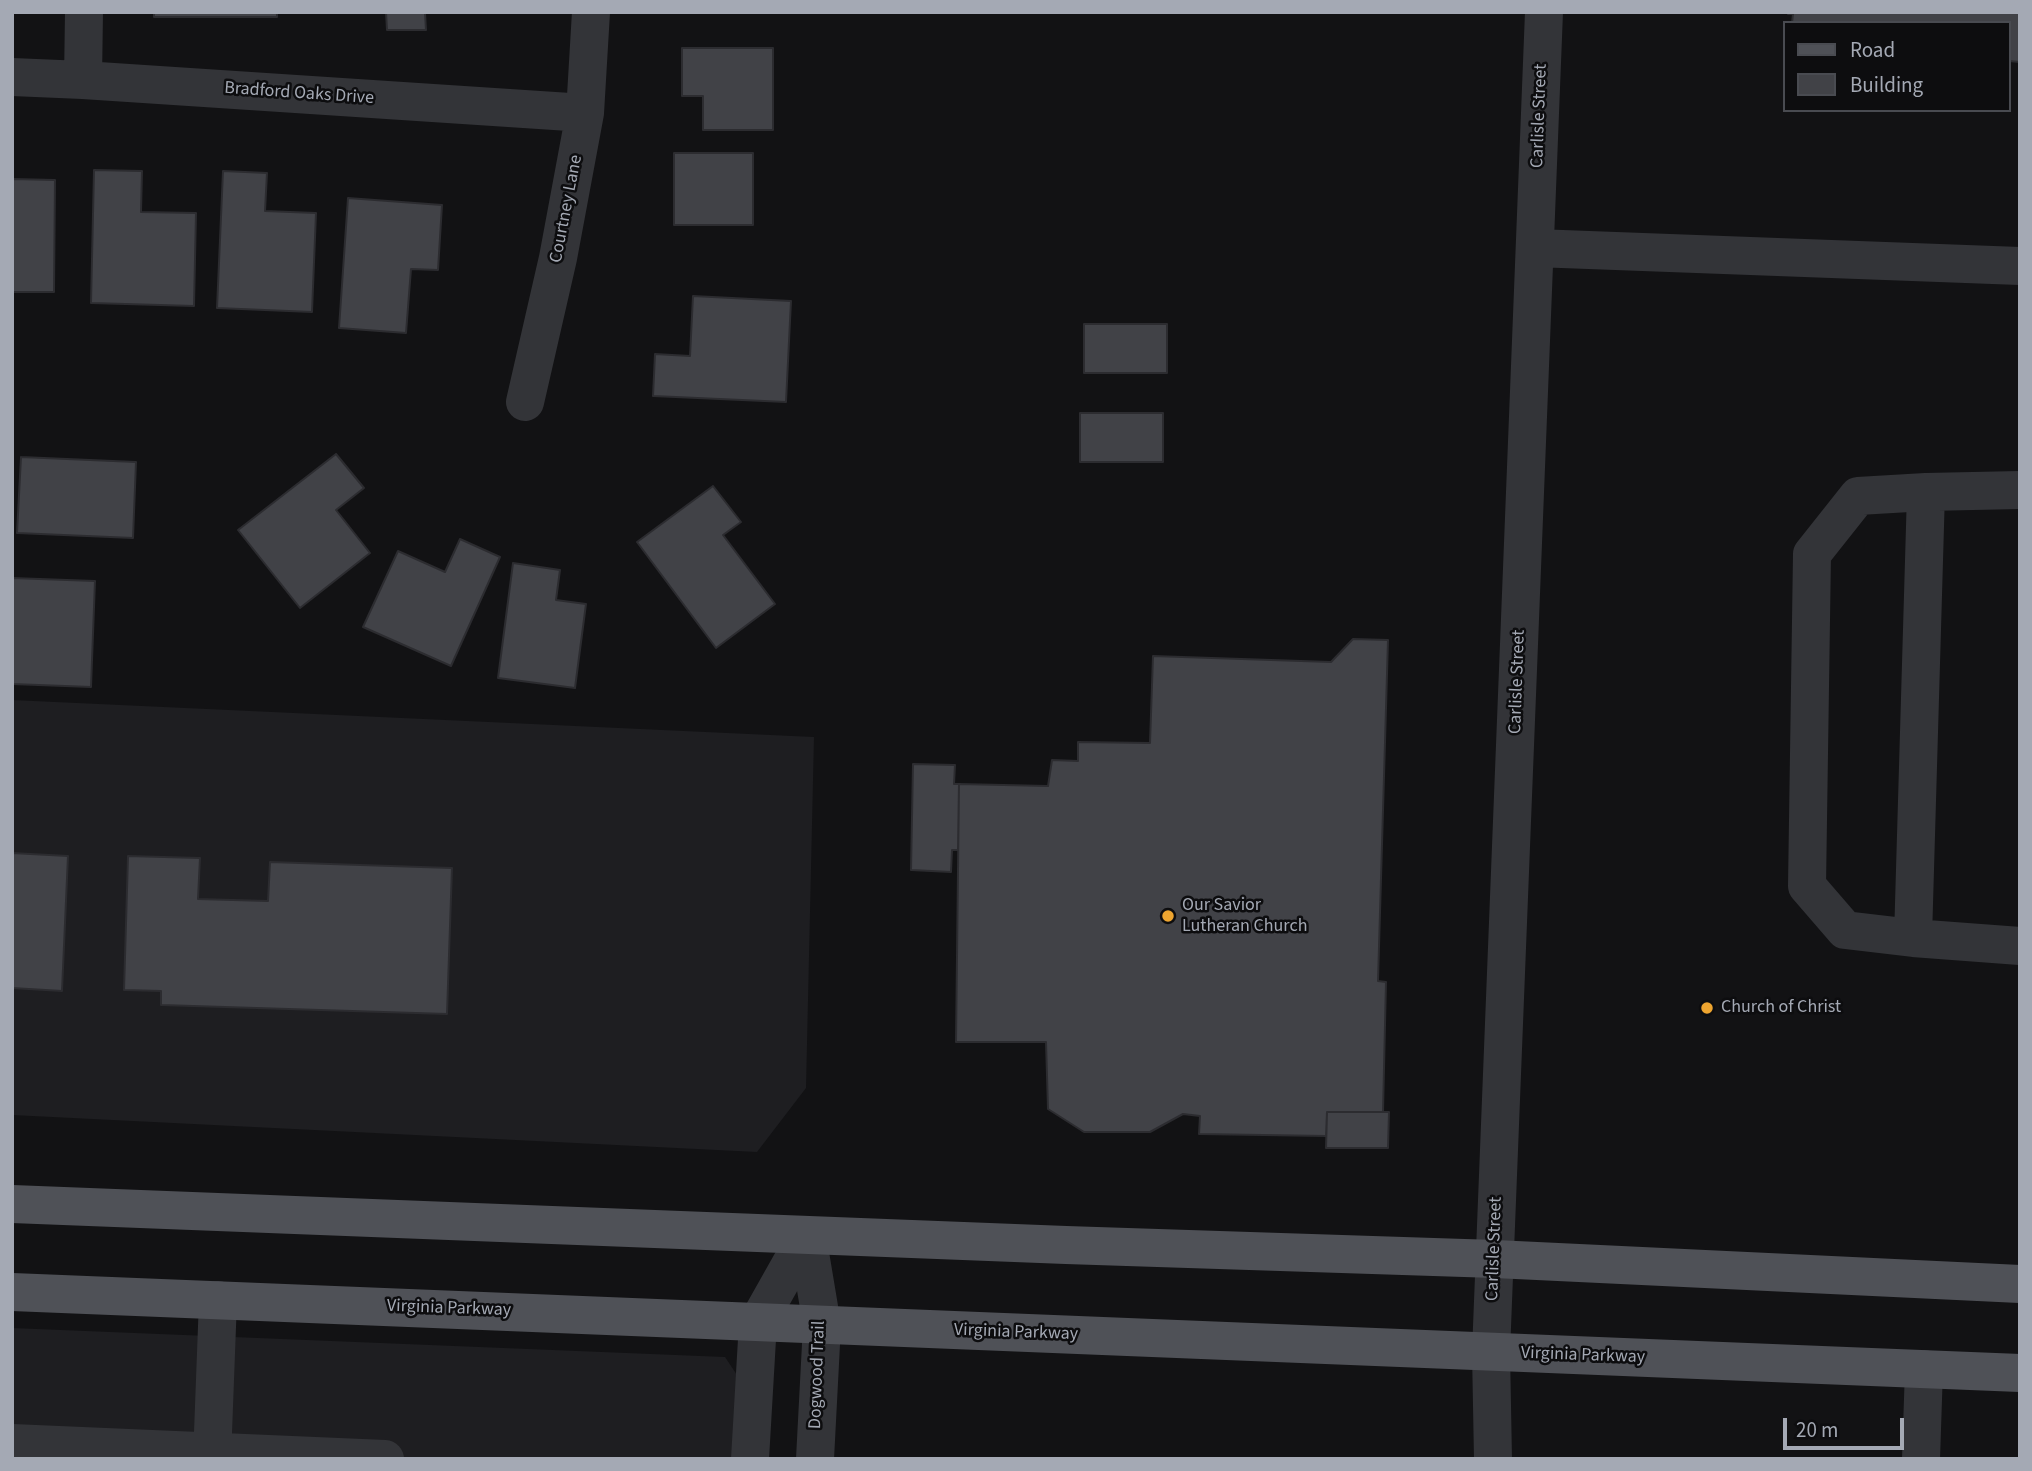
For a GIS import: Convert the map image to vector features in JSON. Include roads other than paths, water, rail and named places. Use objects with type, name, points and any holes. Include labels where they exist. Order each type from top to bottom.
[{"type":"main road","points":[[12,1204],[807,1236],[1495,1259],[2020,1284]]},
{"type":"main road","name":"Virginia Parkway","points":[[12,1292],[2020,1373]]},
{"type":"street","points":[[83,80],[84,12]]},
{"type":"street","name":"Courtney Lane","points":[[524,402],[558,258],[585,113],[591,12]]},
{"type":"street","name":"Carlisle Street","points":[[1493,1459],[1491,1352],[1544,12]]},
{"type":"street","name":"Bradford Oaks Drive","points":[[12,77],[585,113]]},
{"type":"street","points":[[1535,248],[2020,266]]},
{"type":"street","points":[[2020,491],[1857,496],[1812,554],[1807,886],[1845,930],[2020,946]]},
{"type":"street","points":[[1913,937],[1926,492]]},
{"type":"street","points":[[750,1459],[758,1322],[807,1236]]},
{"type":"street","name":"Dogwood Trail","points":[[807,1236],[822,1325],[815,1459]]},
{"type":"street","points":[[212,1455],[218,1300]]},
{"type":"street","points":[[1921,1459],[1924,1369]]},
{"type":"street","points":[[12,1443],[212,1455],[385,1459]]},
{"type":"place","name":"Our Savior Lutheran Church","points":[[1168,916]]},
{"type":"place","name":"Church of Christ","points":[[1707,1008]]}]
